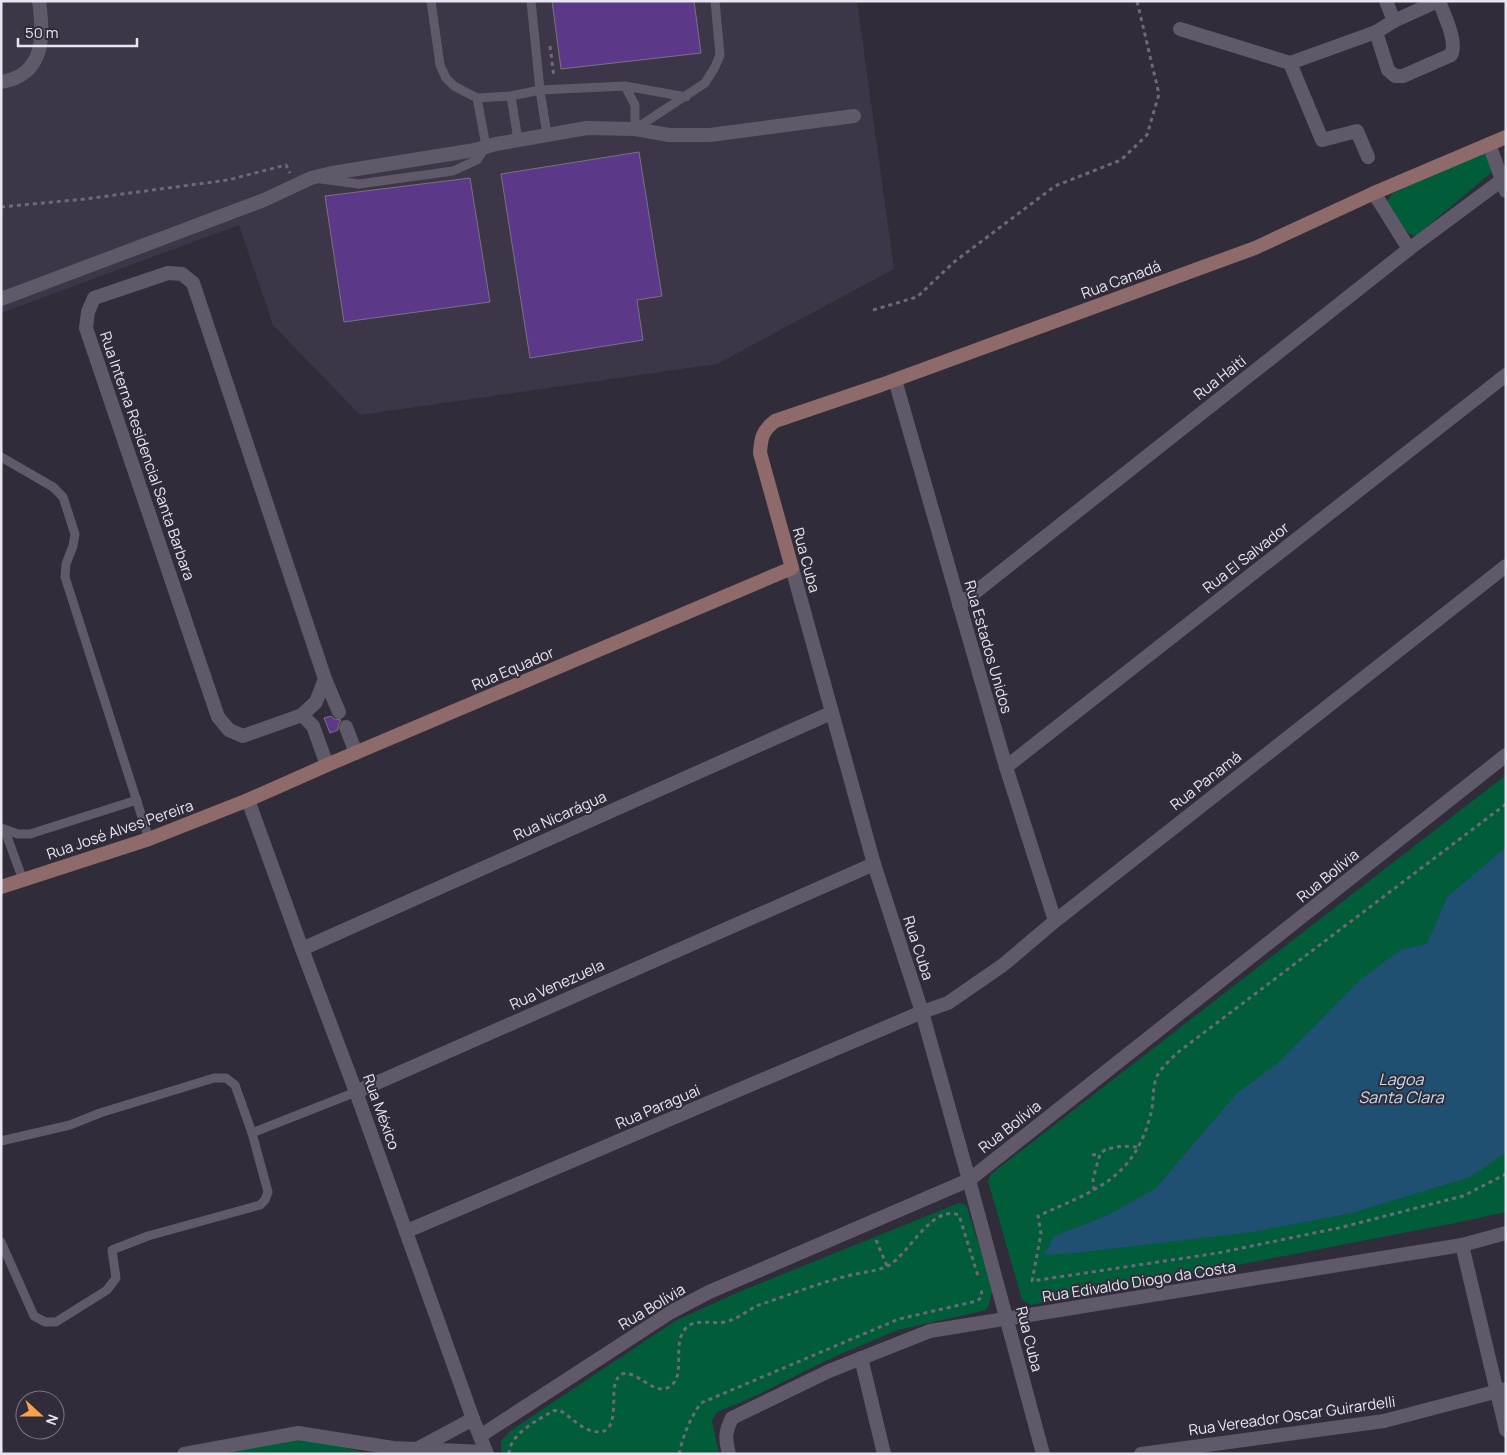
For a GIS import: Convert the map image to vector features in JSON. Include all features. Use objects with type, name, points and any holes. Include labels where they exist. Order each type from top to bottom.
[{"type":"main road","name":"Rua Canadá","points":[[760,454],[761,440],[766,428],[775,421],[895,380],[1255,248],[1374,193],[1506,137]]},
{"type":"main road","name":"Rua Cuba","points":[[760,454],[792,568]]},
{"type":"main road","name":"Rua Equador","points":[[248,800],[326,765],[792,568]]},
{"type":"main road","name":"Rua José Alves Pereira","points":[[1,888],[149,839],[248,800]]},
{"type":"street","points":[[1,82],[19,76],[30,69],[39,55],[42,39],[39,1]]},
{"type":"street","points":[[1386,1],[1394,21]]},
{"type":"street","points":[[1180,29],[1290,63],[1376,32],[1394,21],[1438,1],[1454,49],[1451,55],[1403,76],[1395,76],[1388,70],[1376,32]]},
{"type":"street","points":[[1290,63],[1322,140],[1357,131],[1368,157]]},
{"type":"street","points":[[1,299],[264,200],[310,178],[475,150],[486,146],[587,128],[635,129],[669,136],[710,135],[854,116]]},
{"type":"street","points":[[1490,144],[1504,186]]},
{"type":"street","name":"Rua Haiti","points":[[959,605],[1409,249],[1504,186]]},
{"type":"street","points":[[1374,193],[1409,249]]},
{"type":"street","name":"Rua Interna Residencial Santa Barbara","points":[[325,679],[316,702],[302,715],[243,736],[228,730],[218,717],[86,328],[88,312],[94,298],[168,273],[182,274],[193,283],[325,679],[339,712]]},
{"type":"street","name":"Rua El Salvador","points":[[1006,767],[1506,375]]},
{"type":"street","name":"Rua Estados Unidos","points":[[895,380],[1006,767],[1055,921]]},
{"type":"street","name":"Rua Panamá","points":[[922,1012],[948,1003],[1003,964],[1506,566]]},
{"type":"street","name":"Rua Cuba","points":[[792,568],[874,864],[922,1012],[1043,1454]]},
{"type":"street","name":"Rua Nicarágua","points":[[302,949],[831,713]]},
{"type":"street","points":[[302,715],[313,726],[326,765]]},
{"type":"street","points":[[346,727],[356,753]]},
{"type":"street","name":"Rua Bolívia","points":[[480,1436],[671,1312],[709,1292],[969,1180],[1506,755]]},
{"type":"street","name":"Rua México","points":[[248,800],[486,1453]]},
{"type":"street","name":"Rua Venezuela","points":[[356,1092],[874,864]]},
{"type":"street","name":"Rua Paraguai","points":[[406,1231],[922,1012]]},
{"type":"street","name":"Rua Edivaldo Diogo da Costa","points":[[729,1454],[726,1442],[727,1429],[732,1418],[829,1371],[930,1331],[1462,1245],[1506,1233]]},
{"type":"street","points":[[1462,1245],[1501,1390],[1506,1430]]},
{"type":"street","points":[[860,1358],[884,1454]]},
{"type":"street","name":"Rua Vereador Oscar Guirardelli","points":[[1140,1454],[1384,1421],[1501,1390]]},
{"type":"street","points":[[414,1450],[473,1419]]},
{"type":"street","points":[[184,1454],[298,1433],[393,1448],[486,1453]]},
{"type":"lane","points":[[431,1],[440,65],[446,78],[454,86],[477,98],[511,96],[540,90],[624,86],[686,97]]},
{"type":"lane","points":[[531,1],[540,90],[547,135]]},
{"type":"lane","points":[[635,129],[705,83],[715,67],[720,55],[715,1]]},
{"type":"lane","points":[[624,86],[636,105],[635,129]]},
{"type":"lane","points":[[511,96],[518,140]]},
{"type":"lane","points":[[477,98],[486,146]]},
{"type":"lane","points":[[1,458],[53,487],[63,497],[75,534],[73,546],[66,564],[65,576],[149,839]]},
{"type":"lane","points":[[3,829],[18,834],[30,834],[137,800]]},
{"type":"lane","points":[[3,829],[23,880]]},
{"type":"lane","points":[[1,1141],[70,1125],[214,1078],[226,1078],[236,1085],[252,1133],[268,1192],[265,1200],[260,1205],[148,1236],[112,1250],[116,1278],[107,1290],[56,1322],[44,1322],[34,1316],[1,1242]]},
{"type":"lane","name":"Rua Venezuela","points":[[252,1133],[356,1092]]},
{"type":"path","points":[[873,310],[917,297],[954,262],[1056,186],[1121,160],[1148,136],[1159,94],[1137,1]]},
{"type":"path","points":[[1,207],[85,199],[228,180],[286,166],[296,184]]},
{"type":"path","points":[[1506,804],[1177,1052],[1157,1076],[1151,1113],[1140,1147],[1119,1174],[1094,1190],[1038,1216],[1042,1234],[1032,1281],[1218,1253],[1343,1227],[1463,1196],[1506,1174]]},
{"type":"path","points":[[1092,1155],[1100,1154],[1106,1149],[1122,1146],[1140,1147]]},
{"type":"path","points":[[1094,1190],[1093,1179],[1100,1154]]},
{"type":"path","points":[[509,1454],[512,1442],[522,1432],[553,1411],[559,1410],[590,1431],[601,1432],[613,1420],[615,1382],[621,1374],[630,1374],[658,1388],[664,1389],[672,1385],[678,1375],[677,1353],[680,1339],[688,1326],[696,1322],[724,1322],[745,1314],[756,1306],[848,1276],[872,1272],[887,1266],[900,1257],[927,1224],[936,1218],[955,1213],[959,1214],[982,1289],[982,1297],[977,1301],[900,1319],[701,1403],[684,1436],[680,1454]]},
{"type":"path","points":[[876,1240],[887,1266]]},
{"type":"shaded area","points":[[1,1],[857,1],[894,269],[717,364],[360,415],[273,325],[239,225],[1,313]]},
{"type":"green space","points":[[1484,153],[1488,156],[1494,168],[1492,172],[1417,235],[1408,233],[1404,229],[1387,202],[1392,194],[1477,154]]},
{"type":"green space","points":[[1506,775],[1506,1212],[1031,1305],[1022,1300],[988,1181],[991,1174]]},
{"type":"green space","points":[[959,1203],[967,1207],[993,1289],[986,1310],[898,1330],[836,1356],[751,1398],[717,1412],[712,1421],[719,1454],[501,1454],[501,1441],[510,1431],[675,1321],[741,1291]]},
{"type":"green space","points":[[302,1437],[370,1454],[218,1454]]},
{"type":"water","name":"Lagoa Santa Clara","points":[[1506,847],[1506,1152],[1470,1177],[1352,1213],[1252,1232],[1044,1255],[1054,1236],[1106,1216],[1155,1189],[1237,1093],[1277,1064],[1361,979],[1400,950],[1427,944],[1447,897]]},
{"type":"building","points":[[552,1],[694,1],[701,53],[561,69]]},
{"type":"building","points":[[639,152],[662,296],[637,300],[643,340],[530,358],[501,174]]},
{"type":"building","points":[[470,178],[490,302],[344,322],[325,196]]},
{"type":"building","points":[[331,716],[334,719],[341,720],[338,730],[330,733],[324,718]]}]
